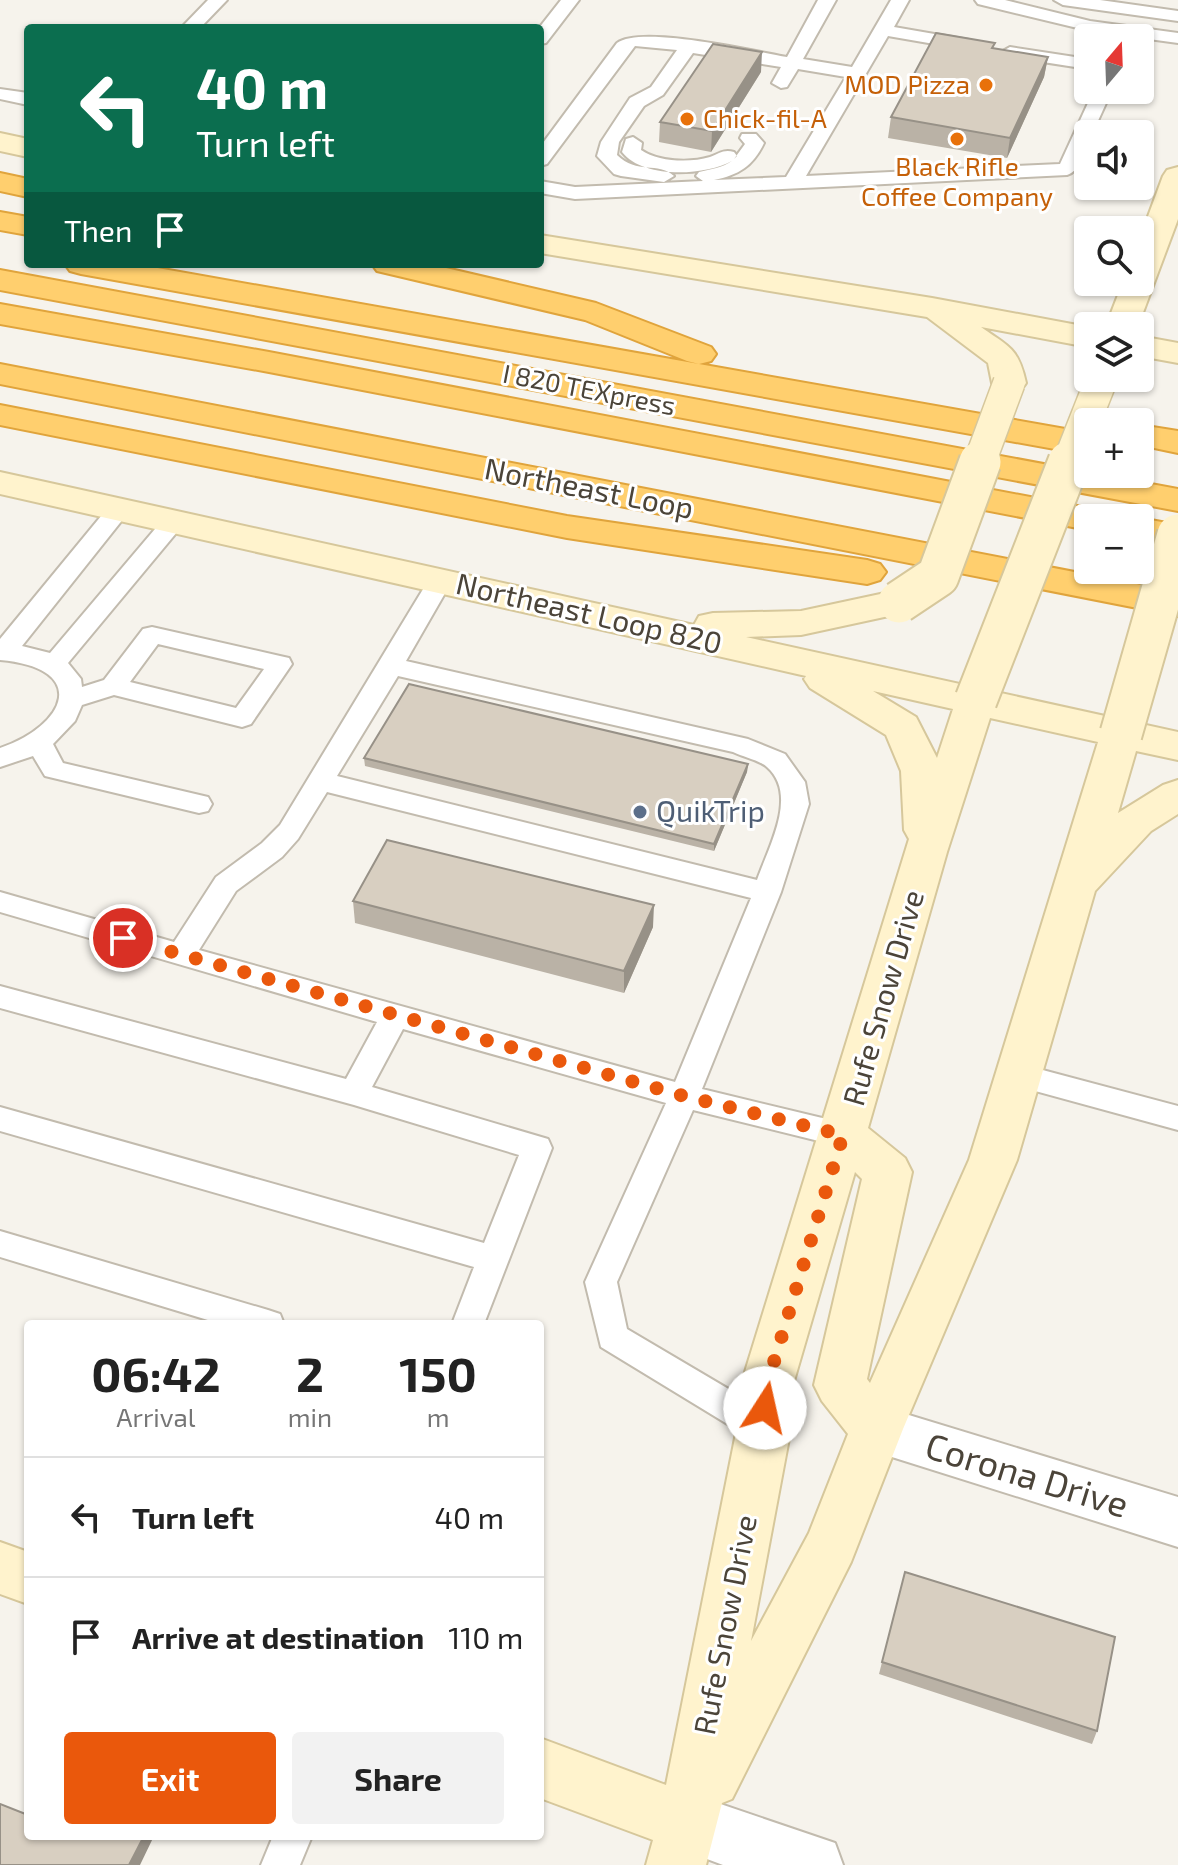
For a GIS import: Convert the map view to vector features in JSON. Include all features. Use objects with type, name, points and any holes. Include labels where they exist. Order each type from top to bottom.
[{"type":"highway","points":[[0,182],[24,187]]},
{"type":"highway","points":[[0,221],[24,225]]},
{"type":"highway","points":[[0,249],[24,253]]},
{"type":"highway","points":[[103,268],[1074,441]]},
{"type":"highway","points":[[258,268],[1074,423]]},
{"type":"highway","points":[[405,268],[596,313],[699,354]]},
{"type":"highway","name":"I 820 TEXpress","points":[[0,280],[1178,500]]},
{"type":"highway","name":"I 820 TEXpress","points":[[0,314],[269,362],[1074,516]]},
{"type":"highway","name":"Northeast Loop","points":[[0,374],[1178,604]]},
{"type":"highway","points":[[0,415],[567,527],[858,570],[1083,610],[1178,617]]},
{"type":"highway","points":[[1154,438],[1178,442]]},
{"type":"highway","points":[[1154,456],[1178,460]]},
{"type":"highway","points":[[1154,532],[1178,536]]},
{"type":"main road","points":[[0,142],[24,147]]},
{"type":"main road","points":[[1154,242],[1178,176]]},
{"type":"main road","points":[[544,245],[1074,334]]},
{"type":"main road","points":[[647,627],[801,623],[899,602],[938,576],[1009,383],[1004,359],[932,308]]},
{"type":"main road","points":[[1154,349],[1178,353]]},
{"type":"main road","name":"Rufe Snow Drive","points":[[682,1844],[764,1428],[766,1388],[926,852],[976,700],[1097,392]]},
{"type":"main road","name":"Northeast Loop 820","points":[[0,483],[1178,746]]},
{"type":"main road","name":"Rufe Snow Drive","points":[[682,1844],[832,1544],[876,1429],[993,1160],[1077,887],[1178,536]]},
{"type":"main road","points":[[787,658],[860,698],[902,727],[922,771],[926,852]]},
{"type":"main road","points":[[1077,887],[1136,820],[1178,795]]},
{"type":"main road","points":[[843,1135],[888,1172],[840,1385],[876,1429]]},
{"type":"main road","points":[[0,1568],[24,1577]]},
{"type":"main road","points":[[544,1770],[682,1844]]},
{"type":"street","name":"Corona Drive","points":[[876,1429],[1178,1522]]},
{"type":"street","points":[[682,1844],[813,1865]]},
{"type":"lane","points":[[194,24],[218,0]]},
{"type":"lane","points":[[544,34],[570,0]]},
{"type":"lane","points":[[781,83],[827,0]]},
{"type":"lane","points":[[792,183],[900,0]]},
{"type":"lane","points":[[988,1],[1023,0]]},
{"type":"lane","points":[[1063,0],[1178,16]]},
{"type":"lane","points":[[988,1],[1090,26],[1178,38]]},
{"type":"lane","points":[[883,30],[1074,62]]},
{"type":"lane","points":[[544,155],[623,47],[631,41],[689,46],[857,73]]},
{"type":"lane","points":[[633,143],[631,152],[635,157],[672,165],[721,161],[738,141],[750,136],[755,143],[747,159],[735,170],[708,176],[650,176],[621,170],[607,156],[610,142],[637,102],[656,98],[689,46]]},
{"type":"lane","points":[[0,94],[24,98]]},
{"type":"lane","points":[[544,188],[575,193],[1067,169],[1097,104]]},
{"type":"lane","points":[[2,652],[119,509]]},
{"type":"lane","points":[[54,664],[174,521]]},
{"type":"lane","points":[[181,955],[226,884],[272,850],[289,832],[440,581]]},
{"type":"lane","points":[[73,699],[113,686],[242,718],[280,664],[152,635],[113,686]]},
{"type":"lane","points":[[0,758],[40,744],[57,730],[68,715],[73,699],[65,674],[54,664],[40,657],[2,652]]},
{"type":"lane","points":[[391,666],[739,745],[776,760],[792,782],[796,804],[767,892],[684,1096],[601,1282],[613,1337],[764,1428]]},
{"type":"lane","points":[[40,744],[54,770],[199,804]]},
{"type":"lane","points":[[320,781],[767,892]]},
{"type":"lane","points":[[0,902],[684,1096],[843,1135]]},
{"type":"lane","points":[[0,997],[354,1093],[537,1148],[470,1320]]},
{"type":"lane","points":[[354,1093],[395,1016]]},
{"type":"lane","points":[[1020,1076],[1178,1118]]},
{"type":"lane","points":[[0,1119],[493,1259]]},
{"type":"lane","points":[[0,1244],[255,1320]]},
{"type":"lane","points":[[280,1865],[291,1840]]},
{"type":"building","points":[[936,33],[995,43],[992,48],[1048,57],[1010,138],[891,117]]},
{"type":"building","points":[[713,44],[762,52],[712,131],[660,122]]},
{"type":"building","name":"QuikTrip","points":[[409,684],[748,764],[714,844],[364,758]]},
{"type":"building","points":[[387,840],[654,905],[624,971],[353,901]]},
{"type":"building","points":[[905,1572],[1115,1637],[1097,1731],[882,1662]]},
{"type":"building","points":[[0,1804],[24,1813],[24,1840],[142,1840],[129,1865],[0,1865]]},
{"type":"place","name":"MOD Pizza","points":[[986,85]]},
{"type":"place","name":"Chick-fil-A","points":[[687,119]]},
{"type":"place","name":"Black Rifle Coffee Company","points":[[957,139]]},
{"type":"place","name":"QuikTrip","points":[[640,812]]},
{"type":"route","points":[[123,938],[684,1096],[843,1135],[766,1388],[765,1408]]}]
